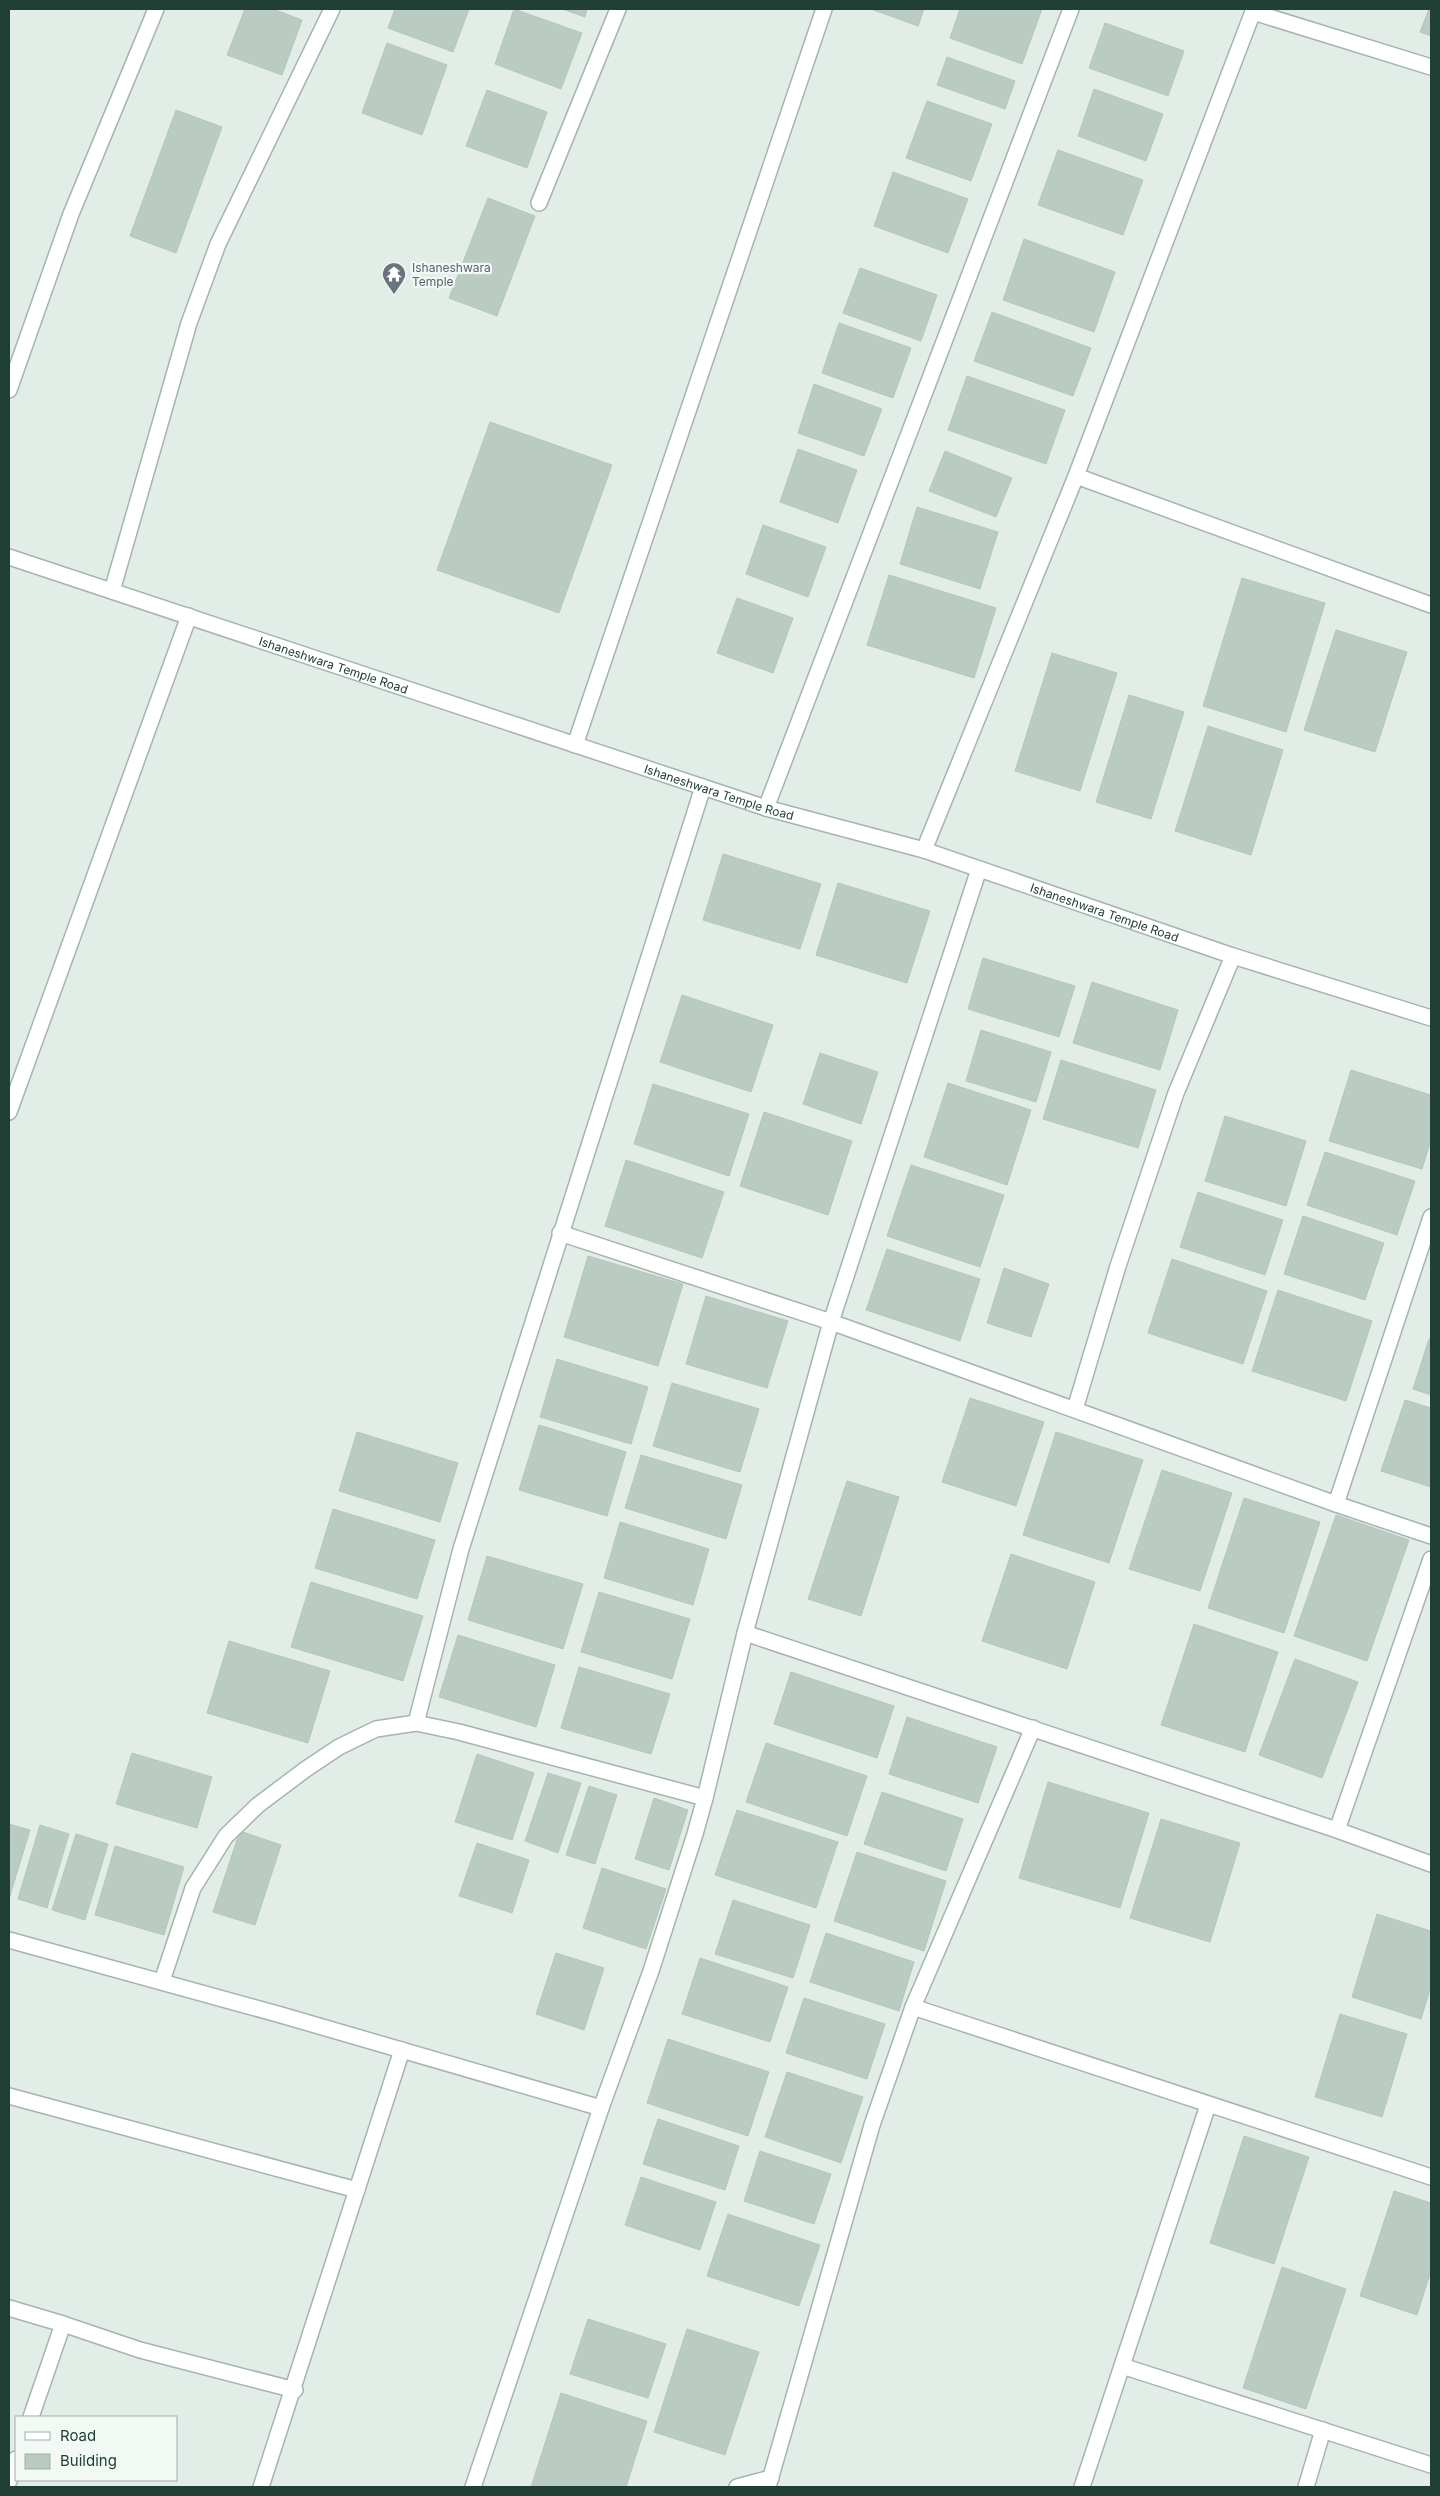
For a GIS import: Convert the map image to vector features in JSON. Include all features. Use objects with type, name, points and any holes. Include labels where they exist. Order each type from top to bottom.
[{"type":"street","points":[[9,390],[71,214],[156,9]]},
{"type":"street","points":[[112,591],[189,323],[215,253],[332,9]]},
{"type":"street","points":[[539,203],[618,9]]},
{"type":"street","points":[[575,745],[824,9]]},
{"type":"street","points":[[766,808],[1071,9]]},
{"type":"street","points":[[924,850],[1076,476],[1254,10],[1431,67]]},
{"type":"street","points":[[1076,476],[1431,605]]},
{"type":"street","name":"Ishaneshwara Temple Road","points":[[9,557],[766,808],[924,850],[1233,956],[1431,1018]]},
{"type":"street","points":[[9,1112],[188,616]]},
{"type":"street","points":[[416,1723],[461,1549],[702,787]]},
{"type":"street","points":[[473,2487],[601,2108],[651,1971],[706,1798],[745,1633],[831,1322],[979,869]]},
{"type":"street","points":[[1075,1409],[1118,1266],[1176,1093],[1233,956]]},
{"type":"street","points":[[1336,1504],[1431,1217]]},
{"type":"street","points":[[560,1233],[831,1322],[1336,1504],[1431,1536]]},
{"type":"street","points":[[1337,1830],[1431,1560]]},
{"type":"street","points":[[745,1633],[1337,1830],[1431,1864]]},
{"type":"street","points":[[162,1981],[193,1888],[226,1836],[258,1805],[339,1747],[376,1730],[416,1723],[706,1798]]},
{"type":"street","points":[[737,2487],[769,2482],[872,2125],[912,2007],[1033,1728]]},
{"type":"street","points":[[9,1940],[162,1981],[601,2108]]},
{"type":"street","points":[[912,2007],[1431,2177]]},
{"type":"street","points":[[262,2487],[295,2390],[402,2050]]},
{"type":"street","points":[[9,2096],[357,2190]]},
{"type":"street","points":[[1082,2487],[1208,2105]]},
{"type":"street","points":[[9,2308],[140,2350],[295,2390]]},
{"type":"street","points":[[31,2416],[63,2324]]},
{"type":"street","points":[[1122,2366],[1431,2465]]},
{"type":"street","points":[[1306,2487],[1323,2430]]},
{"type":"street","points":[[9,2480],[15,2462]]},
{"type":"building","points":[[245,9],[273,9],[302,20],[282,75],[227,55]]},
{"type":"building","points":[[395,9],[469,9],[453,52],[388,28]]},
{"type":"building","points":[[514,9],[582,33],[561,89],[495,64]]},
{"type":"building","points":[[562,9],[587,9],[585,17]]},
{"type":"building","points":[[871,9],[924,9],[918,26]]},
{"type":"building","points":[[960,9],[1042,9],[1022,64],[950,38]]},
{"type":"building","points":[[1429,9],[1431,9],[1431,36],[1420,32]]},
{"type":"building","points":[[1105,23],[1184,51],[1168,96],[1089,68]]},
{"type":"building","points":[[387,43],[447,65],[422,135],[362,113]]},
{"type":"building","points":[[947,57],[1015,81],[1005,109],[937,85]]},
{"type":"building","points":[[1094,89],[1163,114],[1146,161],[1078,136]]},
{"type":"building","points":[[487,90],[547,112],[527,168],[466,146]]},
{"type":"building","points":[[927,101],[992,124],[971,181],[906,158]]},
{"type":"building","points":[[176,110],[222,127],[176,253],[130,236]]},
{"type":"building","points":[[1058,150],[1143,180],[1123,235],[1038,205]]},
{"type":"building","points":[[893,172],[968,199],[948,253],[874,226]]},
{"type":"building","points":[[488,198],[535,216],[497,316],[449,298]]},
{"type":"building","points":[[1024,239],[1115,272],[1094,332],[1003,300]]},
{"type":"building","points":[[860,268],[937,295],[921,341],[843,313]]},
{"type":"building","points":[[992,312],[1091,348],[1073,396],[974,361]]},
{"type":"building","points":[[839,323],[911,348],[893,398],[822,373]]},
{"type":"building","points":[[967,376],[1065,410],[1046,464],[948,430]]},
{"type":"building","points":[[814,384],[882,409],[864,456],[798,433]]},
{"type":"building","points":[[490,422],[612,465],[559,613],[437,570]]},
{"type":"building","points":[[798,449],[857,470],[838,523],[780,502]]},
{"type":"building","points":[[945,451],[1012,478],[996,517],[929,491]]},
{"type":"building","points":[[917,507],[998,532],[980,589],[900,564]]},
{"type":"building","points":[[763,525],[826,547],[808,597],[746,574]]},
{"type":"building","points":[[889,575],[996,608],[974,678],[867,645]]},
{"type":"building","points":[[1242,578],[1325,603],[1286,732],[1203,706]]},
{"type":"building","points":[[737,598],[793,618],[773,673],[717,653]]},
{"type":"building","points":[[1336,630],[1407,652],[1375,752],[1304,730]]},
{"type":"building","points":[[1052,653],[1117,673],[1080,791],[1015,771]]},
{"type":"building","points":[[1129,695],[1184,712],[1151,819],[1096,802]]},
{"type":"building","points":[[1208,726],[1283,750],[1251,855],[1175,831]]},
{"type":"building","points":[[723,854],[821,884],[800,949],[703,920]]},
{"type":"building","points":[[838,883],[930,911],[907,983],[816,955]]},
{"type":"building","points":[[983,958],[1075,986],[1059,1037],[968,1009]]},
{"type":"building","points":[[1092,982],[1178,1010],[1160,1070],[1073,1043]]},
{"type":"building","points":[[682,995],[773,1025],[751,1092],[660,1062]]},
{"type":"building","points":[[981,1030],[1051,1052],[1036,1102],[966,1081]]},
{"type":"building","points":[[820,1053],[878,1072],[861,1124],[803,1104]]},
{"type":"building","points":[[1061,1060],[1156,1090],[1138,1148],[1043,1119]]},
{"type":"building","points":[[1351,1070],[1431,1095],[1431,1140],[1422,1169],[1329,1141]]},
{"type":"building","points":[[948,1083],[1031,1110],[1007,1185],[924,1157]]},
{"type":"building","points":[[653,1084],[749,1114],[729,1176],[634,1144]]},
{"type":"building","points":[[764,1112],[852,1141],[828,1215],[740,1186]]},
{"type":"building","points":[[1225,1116],[1306,1141],[1286,1206],[1205,1181]]},
{"type":"building","points":[[1325,1152],[1415,1181],[1397,1235],[1307,1205]]},
{"type":"building","points":[[626,1160],[724,1192],[702,1258],[605,1226]]},
{"type":"building","points":[[911,1165],[1004,1195],[980,1267],[887,1236]]},
{"type":"building","points":[[1198,1192],[1283,1220],[1265,1275],[1180,1247]]},
{"type":"building","points":[[1303,1216],[1384,1243],[1365,1300],[1284,1274]]},
{"type":"building","points":[[887,1249],[980,1279],[960,1341],[866,1310]]},
{"type":"building","points":[[588,1256],[683,1284],[658,1366],[564,1337]]},
{"type":"building","points":[[1172,1259],[1267,1291],[1243,1364],[1148,1333]]},
{"type":"building","points":[[1004,1268],[1049,1284],[1031,1337],[987,1323]]},
{"type":"building","points":[[1278,1290],[1372,1321],[1346,1401],[1252,1371]]},
{"type":"building","points":[[706,1296],[788,1321],[767,1388],[686,1364]]},
{"type":"building","points":[[1429,1339],[1431,1340],[1431,1395],[1413,1389]]},
{"type":"building","points":[[557,1359],[648,1387],[631,1444],[540,1417]]},
{"type":"building","points":[[672,1383],[759,1409],[740,1472],[653,1446]]},
{"type":"building","points":[[970,1398],[1044,1422],[1016,1506],[942,1482]]},
{"type":"building","points":[[1405,1400],[1431,1408],[1431,1487],[1381,1471]]},
{"type":"building","points":[[539,1425],[626,1452],[607,1516],[519,1490]]},
{"type":"building","points":[[357,1432],[458,1463],[440,1522],[339,1491]]},
{"type":"building","points":[[1056,1432],[1143,1460],[1109,1563],[1023,1535]]},
{"type":"building","points":[[641,1455],[742,1485],[726,1539],[625,1508]]},
{"type":"building","points":[[1162,1470],[1232,1493],[1200,1591],[1129,1569]]},
{"type":"building","points":[[847,1481],[899,1497],[861,1616],[808,1599]]},
{"type":"building","points":[[1244,1498],[1320,1522],[1284,1633],[1208,1608]]},
{"type":"building","points":[[333,1509],[435,1540],[417,1599],[315,1568]]},
{"type":"building","points":[[1336,1515],[1409,1540],[1367,1661],[1294,1636]]},
{"type":"building","points":[[620,1522],[709,1549],[693,1605],[604,1578]]},
{"type":"building","points":[[1011,1554],[1095,1582],[1067,1669],[982,1641]]},
{"type":"building","points":[[487,1556],[583,1584],[563,1649],[468,1620]]},
{"type":"building","points":[[311,1582],[423,1616],[403,1681],[291,1647]]},
{"type":"building","points":[[599,1592],[690,1619],[672,1679],[581,1652]]},
{"type":"building","points":[[1194,1624],[1278,1652],[1245,1752],[1161,1725]]},
{"type":"building","points":[[458,1635],[555,1665],[536,1727],[439,1697]]},
{"type":"building","points":[[229,1641],[330,1671],[308,1743],[207,1713]]},
{"type":"building","points":[[1295,1659],[1358,1682],[1322,1778],[1259,1755]]},
{"type":"building","points":[[579,1667],[670,1694],[651,1754],[561,1728]]},
{"type":"building","points":[[791,1672],[894,1706],[877,1758],[774,1724]]},
{"type":"building","points":[[907,1717],[997,1747],[978,1803],[889,1774]]},
{"type":"building","points":[[766,1743],[867,1776],[847,1836],[746,1802]]},
{"type":"building","points":[[132,1753],[212,1777],[197,1828],[116,1804]]},
{"type":"building","points":[[477,1754],[534,1773],[512,1840],[455,1822]]},
{"type":"building","points":[[548,1773],[581,1783],[558,1853],[525,1841]]},
{"type":"building","points":[[1048,1782],[1149,1813],[1120,1908],[1019,1878]]},
{"type":"building","points":[[589,1786],[617,1795],[595,1864],[566,1855]]},
{"type":"building","points":[[882,1792],[963,1819],[946,1871],[864,1844]]},
{"type":"building","points":[[654,1798],[688,1810],[669,1870],[635,1859]]},
{"type":"building","points":[[737,1810],[838,1842],[816,1908],[715,1875]]},
{"type":"building","points":[[1161,1819],[1240,1843],[1210,1942],[1130,1918]]},
{"type":"building","points":[[9,1824],[30,1830],[9,1899]]},
{"type":"building","points":[[40,1825],[69,1834],[47,1908],[18,1899]]},
{"type":"building","points":[[240,1831],[281,1845],[255,1925],[213,1912]]},
{"type":"building","points":[[76,1834],[108,1844],[85,1920],[52,1910]]},
{"type":"building","points":[[477,1843],[529,1860],[512,1913],[459,1896]]},
{"type":"building","points":[[115,1846],[184,1867],[164,1935],[95,1915]]},
{"type":"building","points":[[857,1852],[946,1881],[924,1951],[834,1921]]},
{"type":"building","points":[[602,1868],[666,1889],[646,1949],[583,1928]]},
{"type":"building","points":[[733,1900],[810,1925],[793,1978],[715,1954]]},
{"type":"building","points":[[1377,1914],[1431,1931],[1431,1986],[1421,2019],[1352,1997]]},
{"type":"building","points":[[826,1933],[914,1962],[899,2011],[810,1982]]},
{"type":"building","points":[[556,1953],[604,1968],[584,2030],[536,2014]]},
{"type":"building","points":[[700,1958],[788,1987],[770,2042],[682,2014]]},
{"type":"building","points":[[804,1998],[885,2024],[867,2079],[786,2053]]},
{"type":"building","points":[[1340,2014],[1407,2034],[1382,2117],[1315,2097]]},
{"type":"building","points":[[668,2039],[769,2072],[748,2136],[647,2103]]},
{"type":"building","points":[[787,2072],[863,2097],[841,2163],[765,2137]]},
{"type":"building","points":[[658,2119],[739,2146],[725,2190],[643,2164]]},
{"type":"building","points":[[1244,2136],[1309,2157],[1274,2264],[1210,2243]]},
{"type":"building","points":[[760,2151],[831,2174],[814,2224],[744,2201]]},
{"type":"building","points":[[641,2177],[716,2202],[700,2250],[625,2225]]},
{"type":"building","points":[[1394,2191],[1431,2203],[1431,2271],[1417,2315],[1360,2296]]},
{"type":"building","points":[[728,2214],[820,2245],[799,2306],[707,2276]]},
{"type":"building","points":[[1282,2267],[1346,2289],[1306,2409],[1243,2388]]},
{"type":"building","points":[[588,2319],[666,2344],[648,2398],[570,2374]]},
{"type":"building","points":[[687,2329],[759,2352],[725,2455],[654,2432]]},
{"type":"building","points":[[561,2393],[647,2421],[626,2487],[531,2487]]},
{"type":"place","name":"Ishaneshwara Temple","points":[[394,295]]}]
